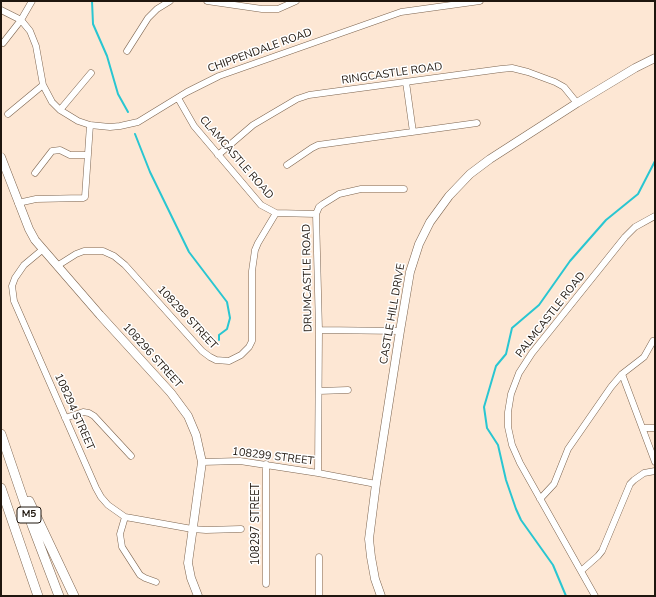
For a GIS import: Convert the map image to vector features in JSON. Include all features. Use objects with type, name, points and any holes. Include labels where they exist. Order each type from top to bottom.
[{"type":"main road","name":"M5","points":[[1,434],[32,525],[59,596]]},
{"type":"main road","points":[[8,457],[74,596]]},
{"type":"main road","name":"M5","points":[[1,488],[38,596]]},
{"type":"street","points":[[3,44],[21,20],[32,1]]},
{"type":"street","points":[[127,52],[148,18],[157,9],[169,1]]},
{"type":"street","points":[[207,1],[262,9],[278,9],[296,1]]},
{"type":"street","name":"CHIPPENDALE ROAD","points":[[1,10],[21,20],[27,25],[33,38],[43,85],[50,98],[60,110],[78,121],[90,125],[110,127],[138,122],[187,92],[219,76],[401,12],[480,1]]},
{"type":"street","name":"CASTLE HILL DRIVE","points":[[381,596],[375,579],[369,539],[376,484],[410,272],[419,244],[430,222],[449,196],[470,174],[577,103],[635,68],[655,58]]},
{"type":"street","name":"RINGCASTLE ROAD","points":[[218,155],[253,125],[297,99],[309,95],[501,69],[519,69],[564,87],[577,103]]},
{"type":"street","points":[[60,110],[92,73]]},
{"type":"street","points":[[406,82],[413,132]]},
{"type":"street","points":[[8,114],[43,85]]},
{"type":"street","name":"CLAMCASTLE ROAD","points":[[178,98],[194,126],[261,205],[276,213],[316,214]]},
{"type":"street","points":[[286,165],[318,145],[477,123]]},
{"type":"street","points":[[18,203],[36,200],[83,198],[87,195],[90,125]]},
{"type":"street","points":[[35,173],[52,151],[60,150],[70,155],[88,155]]},
{"type":"street","name":"108296 STREET","points":[[1,157],[34,240],[180,404],[188,416],[196,435],[202,462],[188,563],[191,578],[198,596]]},
{"type":"street","name":"DRUMCASTLE ROAD","points":[[318,473],[319,330],[316,214],[319,207],[345,192],[361,189],[404,189]]},
{"type":"street","name":"108298 STREET","points":[[57,266],[76,254],[84,251],[103,251],[114,256],[125,265],[206,354],[216,360],[229,361],[241,355],[249,347],[252,341],[252,271],[255,250],[276,213]]},
{"type":"street","name":"PALMCASTLE ROAD","points":[[595,596],[520,463],[512,445],[508,427],[508,412],[511,394],[519,372],[532,353],[626,237],[635,227],[655,216]]},
{"type":"street","name":"108294 STREET","points":[[42,250],[24,264],[19,271],[12,286],[14,301],[99,492],[108,505],[125,516],[192,529],[241,529]]},
{"type":"street","points":[[319,330],[400,331]]},
{"type":"street","points":[[540,499],[554,484],[572,442],[611,387],[622,374],[644,357],[653,341]]},
{"type":"street","points":[[622,374],[655,462]]},
{"type":"street","points":[[319,390],[348,390]]},
{"type":"street","points":[[65,418],[83,412],[89,413],[94,416],[131,456]]},
{"type":"street","points":[[643,428],[655,428]]},
{"type":"street","name":"108299 STREET","points":[[202,462],[240,461],[318,473]]},
{"type":"street","name":"108297 STREET","points":[[266,464],[266,584]]},
{"type":"street","points":[[581,571],[598,556],[602,550],[630,484],[644,473],[655,471]]},
{"type":"street","points":[[318,473],[376,484]]},
{"type":"street","points":[[125,516],[120,534],[122,547],[140,575],[156,582]]},
{"type":"street","points":[[319,557],[319,596]]},
{"type":"waterway","points":[[92,1],[93,24],[107,56],[118,94],[128,112]]},
{"type":"waterway","points":[[135,134],[150,172],[189,252],[227,302],[230,318],[227,329],[219,335],[219,340]]},
{"type":"waterway","points":[[566,596],[553,565],[521,520],[516,509],[506,480],[498,445],[487,428],[484,407],[496,366],[506,354],[512,328],[539,305],[570,261],[606,220],[638,194],[655,161]]}]
